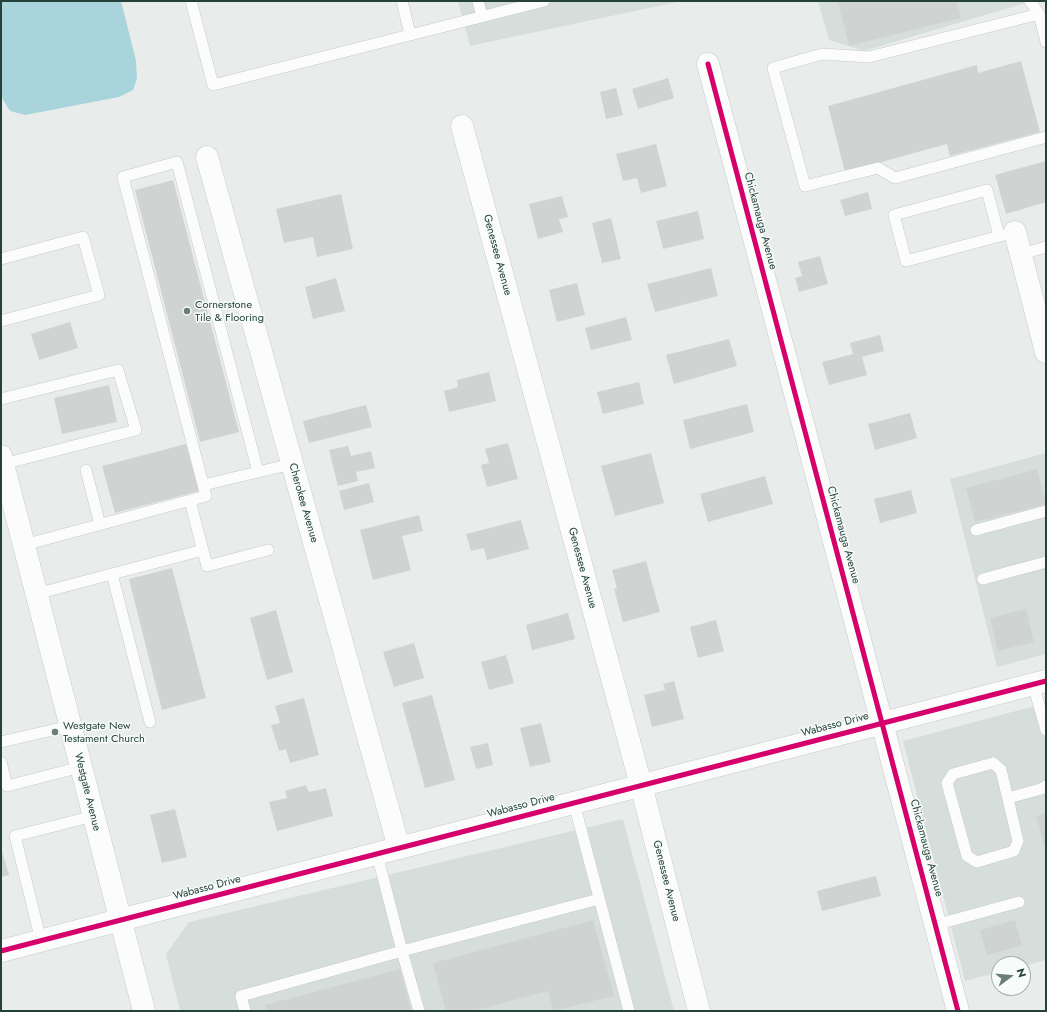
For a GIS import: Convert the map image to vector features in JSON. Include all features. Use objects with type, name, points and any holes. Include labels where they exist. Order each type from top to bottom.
[{"type":"street","name":"Chickamauga Avenue","points":[[708,64],[958,1011]]},
{"type":"street","name":"Genessee Avenue","points":[[462,126],[641,786],[699,1011]]},
{"type":"street","name":"Cherokee Avenue","points":[[207,157],[399,848]]},
{"type":"street","points":[[1007,234],[1021,254],[1046,352]]},
{"type":"street","name":"Westgate Avenue","points":[[2,460],[5,491],[24,545],[144,1011]]},
{"type":"street","name":"Wabasso Drive","points":[[1,951],[1040,682]]},
{"type":"lane","points":[[191,1],[213,85],[531,3],[544,1]]},
{"type":"lane","points":[[402,1],[410,34]]},
{"type":"lane","points":[[478,1],[482,16]]},
{"type":"lane","points":[[1030,1],[1039,14],[1046,42]]},
{"type":"lane","points":[[1039,14],[869,57],[822,54],[773,68],[806,186],[878,168],[894,178],[1046,137]]},
{"type":"lane","points":[[24,545],[206,496],[123,178],[176,162],[258,472]]},
{"type":"lane","points":[[987,190],[1007,234],[906,261],[894,215],[987,190]]},
{"type":"lane","points":[[1,259],[83,237],[99,295],[1,321]]},
{"type":"lane","points":[[1021,254],[1046,247]]},
{"type":"lane","points":[[1,399],[118,370],[136,430],[2,460]]},
{"type":"lane","points":[[203,485],[292,464]]},
{"type":"lane","points":[[86,470],[100,525]]},
{"type":"lane","points":[[190,501],[207,566],[268,550]]},
{"type":"lane","points":[[976,530],[1046,511]]},
{"type":"lane","points":[[36,594],[203,550]]},
{"type":"lane","points":[[983,579],[1046,562]]},
{"type":"lane","points":[[112,574],[150,722]]},
{"type":"lane","points":[[1040,682],[1046,730]]},
{"type":"lane","points":[[1,742],[70,726]]},
{"type":"lane","points":[[1,762],[7,786],[81,767]]},
{"type":"lane","points":[[993,763],[1001,770],[1008,798],[1018,841],[1014,851],[977,862],[967,856],[947,784],[953,774],[993,763]]},
{"type":"lane","points":[[1008,798],[1041,789],[1046,786]]},
{"type":"lane","points":[[574,803],[629,1011]]},
{"type":"lane","points":[[41,941],[15,836],[94,816]]},
{"type":"lane","points":[[377,854],[419,1011]]},
{"type":"lane","points":[[245,1011],[241,996],[402,951],[599,899]]},
{"type":"lane","points":[[936,925],[1019,902]]},
{"type":"shaded area","points":[[458,1],[682,1],[470,46]]},
{"type":"shaded area","points":[[818,1],[1032,1],[864,51],[829,40]]},
{"type":"shaded area","points":[[1046,453],[1046,654],[997,667],[950,479]]},
{"type":"shaded area","points":[[1046,703],[1046,960],[1031,964],[1031,956],[991,956],[991,974],[965,981],[903,741]]},
{"type":"shaded area","points":[[623,819],[674,1011],[180,1011],[166,954],[189,922]]},
{"type":"water","points":[[1,1],[121,1],[136,61],[137,79],[133,90],[119,97],[25,115],[10,111],[3,100],[1,92]]},
{"type":"building","points":[[838,1],[957,1],[961,18],[849,46]]},
{"type":"building","points":[[1021,61],[1040,132],[950,156],[947,144],[845,172],[828,106],[977,65],[978,73]]},
{"type":"building","points":[[668,78],[674,98],[638,109],[632,89]]},
{"type":"building","points":[[616,88],[623,115],[606,119],[600,92]]},
{"type":"building","points":[[656,144],[667,186],[641,193],[637,178],[623,181],[616,154]]},
{"type":"building","points":[[1046,161],[1046,202],[1006,214],[995,175]]},
{"type":"building","name":"Cornerstone Tile & Flooring","points":[[173,180],[239,432],[200,442],[135,190]]},
{"type":"building","points":[[868,192],[872,209],[845,216],[840,200]]},
{"type":"building","points":[[341,194],[353,249],[317,257],[313,237],[284,243],[276,209]]},
{"type":"building","points":[[562,196],[568,217],[559,219],[563,232],[538,239],[529,204]]},
{"type":"building","points":[[698,211],[704,239],[663,249],[656,221]]},
{"type":"building","points":[[611,218],[621,259],[602,263],[592,223]]},
{"type":"building","points":[[820,256],[828,284],[799,292],[795,278],[802,276],[798,262]]},
{"type":"building","points":[[711,268],[718,296],[655,312],[647,284]]},
{"type":"building","points":[[336,278],[345,311],[313,319],[305,287]]},
{"type":"building","points":[[577,283],[585,315],[557,322],[549,290]]},
{"type":"building","points":[[626,317],[632,340],[591,350],[585,328]]},
{"type":"building","points":[[70,322],[78,348],[39,360],[31,334]]},
{"type":"building","points":[[880,335],[884,351],[862,357],[867,375],[829,385],[822,362],[853,354],[850,343]]},
{"type":"building","points":[[729,339],[737,366],[674,384],[666,355]]},
{"type":"building","points":[[489,372],[496,401],[449,412],[444,391],[458,387],[457,380]]},
{"type":"building","points":[[639,382],[644,404],[603,414],[597,392]]},
{"type":"building","points":[[109,385],[117,422],[62,434],[54,398]]},
{"type":"building","points":[[747,404],[754,432],[690,449],[683,420]]},
{"type":"building","points":[[366,405],[372,427],[309,443],[303,421]]},
{"type":"building","points":[[910,413],[917,438],[875,450],[868,424]]},
{"type":"building","points":[[508,443],[518,479],[487,487],[481,465],[489,463],[485,449]]},
{"type":"building","points":[[186,444],[199,491],[115,513],[102,466]]},
{"type":"building","points":[[348,446],[351,456],[371,451],[375,468],[356,472],[358,481],[338,486],[329,450]]},
{"type":"building","points":[[651,453],[664,503],[615,516],[601,466]]},
{"type":"building","points":[[1037,469],[1046,504],[975,522],[966,488]]},
{"type":"building","points":[[765,476],[773,504],[708,522],[700,494]]},
{"type":"building","points":[[369,483],[374,502],[344,510],[339,491]]},
{"type":"building","points":[[911,490],[917,513],[880,523],[874,499]]},
{"type":"building","points":[[419,515],[423,531],[402,536],[411,570],[373,580],[360,530]]},
{"type":"building","points":[[521,520],[529,549],[487,560],[484,548],[471,551],[466,534]]},
{"type":"building","points":[[646,561],[660,612],[623,622],[614,589],[617,588],[612,570]]},
{"type":"building","points":[[172,568],[206,698],[162,710],[129,579]]},
{"type":"building","points":[[1026,609],[1034,642],[998,651],[990,618]]},
{"type":"building","points":[[276,610],[293,672],[267,680],[250,618]]},
{"type":"building","points":[[568,613],[575,639],[532,650],[526,625]]},
{"type":"building","points":[[716,620],[724,651],[698,658],[690,627]]},
{"type":"building","points":[[414,643],[424,678],[394,687],[383,652]]},
{"type":"building","points":[[506,655],[514,683],[489,690],[481,662]]},
{"type":"building","points":[[674,681],[684,719],[652,727],[644,695],[665,690],[663,684]]},
{"type":"building","points":[[432,695],[455,780],[425,788],[402,703]]},
{"type":"building","points":[[304,698],[319,755],[290,763],[286,749],[279,751],[271,725],[280,723],[275,706]]},
{"type":"building","points":[[541,723],[551,762],[530,767],[520,728]]},
{"type":"building","points":[[488,743],[493,765],[476,769],[470,747]]},
{"type":"building","points":[[306,785],[309,792],[326,788],[333,816],[277,831],[269,802],[287,798],[285,791]]},
{"type":"building","points":[[175,809],[187,857],[162,863],[150,815]]},
{"type":"building","points":[[1046,813],[1046,852],[1036,816]]},
{"type":"building","points":[[1,848],[9,875],[1,877]]},
{"type":"building","points":[[876,876],[881,896],[822,911],[817,891]]},
{"type":"building","points":[[593,920],[614,996],[553,1011],[548,991],[473,1011],[446,1011],[433,963]]},
{"type":"building","points":[[1015,920],[1022,946],[987,955],[980,930]]},
{"type":"building","points":[[400,969],[411,1011],[266,1011],[265,1005]]},
{"type":"cycle path","points":[[708,64],[958,1011]]},
{"type":"cycle path","points":[[1,951],[1046,681]]},
{"type":"place","name":"Cornerstone Tile & Flooring","points":[[187,311]]},
{"type":"place","name":"Westgate New Testament Church","points":[[55,732]]}]
